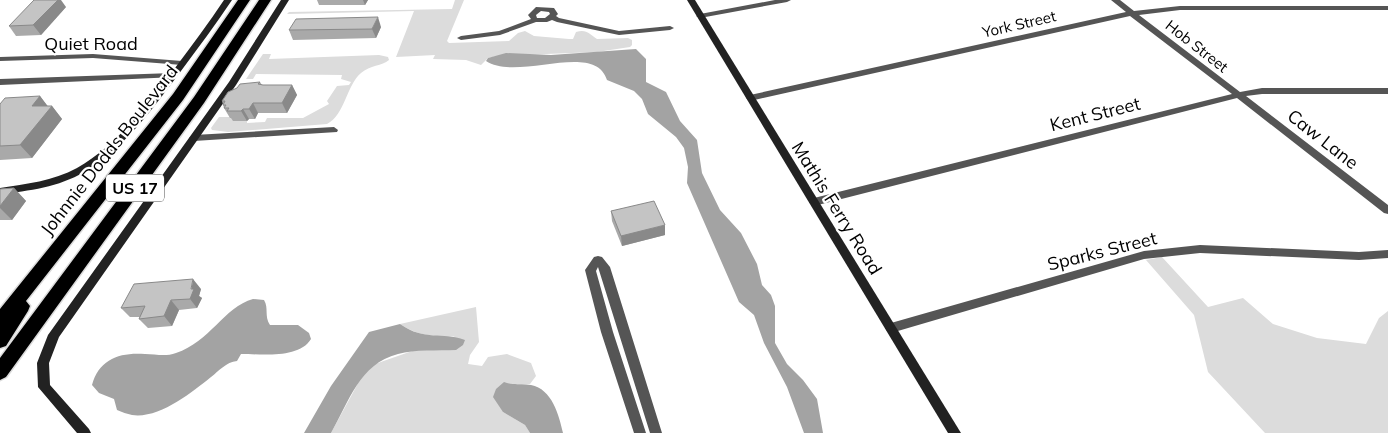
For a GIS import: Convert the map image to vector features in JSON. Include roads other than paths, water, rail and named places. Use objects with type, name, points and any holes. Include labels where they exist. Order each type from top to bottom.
[{"type":"highway","name":"Johnnie Dodds Boulevard","points":[[0,321],[178,97],[244,0]]},
{"type":"highway","name":"US 17","points":[[0,372],[204,92],[265,0]]},
{"type":"highway","points":[[0,341],[63,242]]},
{"type":"street","name":"Johnnie Dodds Boulevard","points":[[0,191],[22,190],[55,182],[70,176],[97,160],[120,142],[173,75],[228,0]]},
{"type":"street","points":[[85,433],[44,387],[44,363],[54,335],[233,82],[285,0]]},
{"type":"street","points":[[540,0],[538,13],[542,21],[553,17]]},
{"type":"street","name":"Mathis Ferry Road","points":[[691,0],[955,433]]},
{"type":"street","points":[[700,16],[787,0]]},
{"type":"street","name":"Hob Street","points":[[1115,0],[1239,95]]},
{"type":"street","name":"York Street","points":[[750,98],[1132,13],[1180,8],[1388,8]]},
{"type":"street","points":[[462,38],[507,31],[538,13],[551,10],[553,17],[557,20],[619,33],[670,28]]},
{"type":"street","name":"Quiet Road","points":[[0,58],[93,56],[182,63]]},
{"type":"street","points":[[0,82],[173,75]]},
{"type":"street","name":"Kent Street","points":[[814,202],[1239,95],[1262,91],[1388,91]]},
{"type":"street","name":"Caw Lane","points":[[1239,95],[1388,210]]},
{"type":"street","points":[[194,138],[334,130]]},
{"type":"street","name":"Sparks Street","points":[[891,328],[1144,255],[1200,249],[1359,256],[1388,254]]},
{"type":"street","points":[[640,433],[606,332],[590,270],[598,260],[605,267],[656,433]]}]
